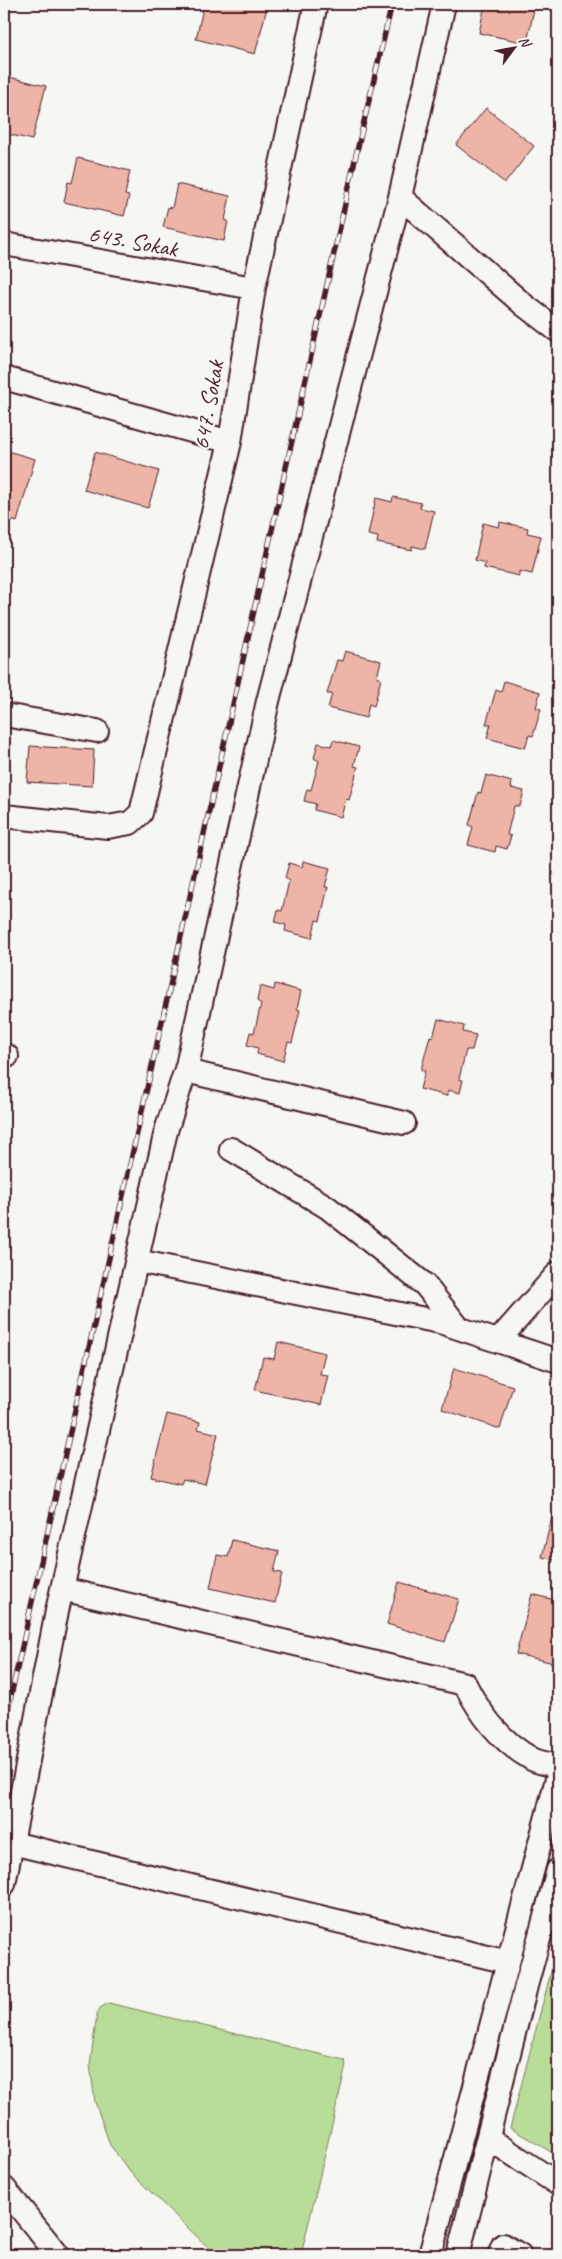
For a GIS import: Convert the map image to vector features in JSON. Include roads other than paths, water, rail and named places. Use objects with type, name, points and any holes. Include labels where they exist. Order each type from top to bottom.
[{"type":"street","name":"647. Sokak","points":[[4,816],[108,827],[130,823],[141,813],[230,442],[254,288],[316,4]]},
{"type":"street","points":[[4,1884],[62,1589],[166,1132],[186,1071],[268,702],[400,197],[444,4]]},
{"type":"street","points":[[400,197],[524,305],[558,331]]},
{"type":"street","name":"643. Sokak","points":[[4,244],[254,288]]},
{"type":"street","points":[[4,378],[230,442]]},
{"type":"street","points":[[4,715],[97,732]]},
{"type":"street","points":[[186,1071],[404,1123]]},
{"type":"street","points":[[231,1149],[327,1208],[385,1252],[424,1285],[459,1328]]},
{"type":"street","points":[[137,1261],[440,1322],[558,1361]]},
{"type":"street","points":[[498,1341],[558,1273]]},
{"type":"street","points":[[62,1589],[465,1684],[477,1708],[501,1736],[533,1759],[558,1766]]},
{"type":"street","points":[[430,2255],[558,1775]]},
{"type":"street","points":[[12,1843],[508,1962]]},
{"type":"street","points":[[458,2255],[526,1986],[558,1870]]},
{"type":"street","points":[[488,2138],[558,2184]]},
{"type":"street","points":[[4,2188],[58,2255]]},
{"type":"street","points":[[499,2255],[503,2245],[520,2255]]},
{"type":"railway","points":[[4,1727],[356,155],[392,4]]}]
